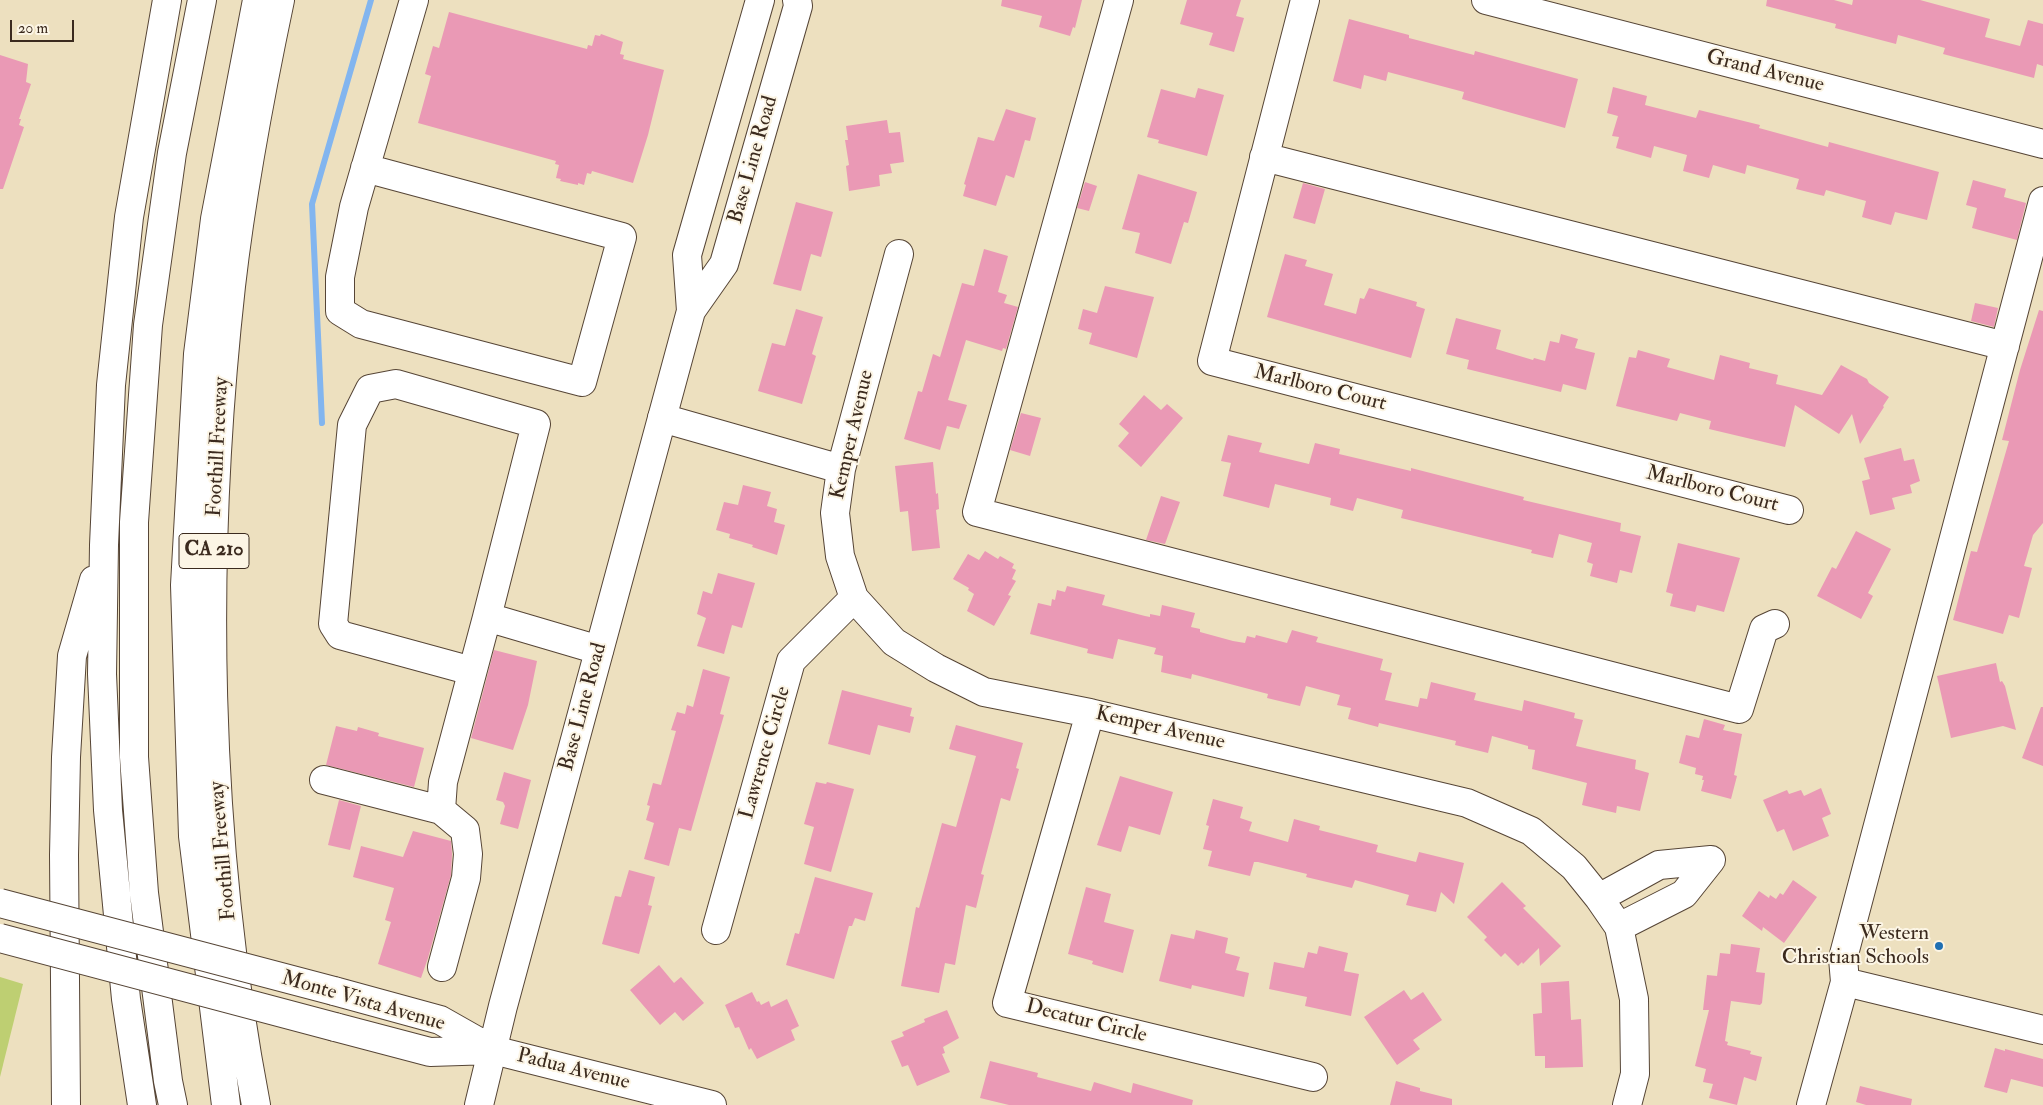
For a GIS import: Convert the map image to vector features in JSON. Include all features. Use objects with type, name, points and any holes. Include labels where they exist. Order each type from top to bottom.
[{"type":"main road","points":[[142,1105],[126,999],[108,810],[102,674],[104,545],[111,385],[129,217],[167,0]]},
{"type":"main road","points":[[173,1105],[168,1081],[144,893],[134,767],[134,522],[148,325],[172,153],[202,0]]},
{"type":"main road","points":[[226,1105],[193,836],[185,585],[198,354],[215,219],[257,0]]},
{"type":"main road","name":"Foothill Freeway","points":[[256,1105],[248,1061],[226,897],[214,732],[212,592],[218,420],[231,285],[264,77],[280,0]]},
{"type":"main road","points":[[365,168],[622,237],[582,382],[361,324],[340,311],[340,278],[354,207],[365,168],[414,0]]},
{"type":"main road","name":"Base Line Road","points":[[479,1105],[492,1050],[691,311],[687,255],[760,0]]},
{"type":"main road","name":"Base Line Road","points":[[691,311],[724,264],[798,6],[797,0]]},
{"type":"main road","points":[[1119,0],[977,512],[1739,709],[1764,629],[1775,624]]},
{"type":"main road","name":"Marlboro Court","points":[[1305,0],[1212,361],[1789,510]]},
{"type":"main road","name":"Grand Avenue","points":[[1486,0],[2043,144]]},
{"type":"main road","points":[[1264,157],[2005,346]]},
{"type":"main road","points":[[1811,1105],[1845,982],[1842,958],[2043,201]]},
{"type":"main road","name":"Kemper Avenue","points":[[900,254],[841,469],[835,513],[840,556],[854,598],[894,642],[936,668],[984,692],[1090,713],[1466,803],[1531,831],[1574,867],[1619,927],[1634,999],[1635,1074],[1627,1105]]},
{"type":"main road","points":[[441,810],[443,782],[487,617],[536,424],[396,384],[370,388],[352,424],[333,624],[340,635],[472,671]]},
{"type":"main road","points":[[662,418],[841,469]]},
{"type":"main road","points":[[66,1105],[64,855],[66,757],[72,656],[104,545]]},
{"type":"main road","name":"Lawrence Circle","points":[[716,930],[791,661],[854,598]]},
{"type":"main road","points":[[487,617],[599,650]]},
{"type":"main road","name":"Decatur Circle","points":[[1090,713],[1007,1003],[1313,1077]]},
{"type":"main road","points":[[324,780],[441,810],[465,830],[468,854],[466,878],[442,967]]},
{"type":"main road","points":[[1599,898],[1659,865],[1710,860],[1684,894],[1619,927]]},
{"type":"main road","name":"Monte Vista Avenue","points":[[0,903],[440,1020],[492,1050]]},
{"type":"main road","name":"Monte Vista Avenue","points":[[0,938],[430,1052],[492,1050]]},
{"type":"main road","points":[[1845,982],[2043,1030]]},
{"type":"main road","name":"Padua Avenue","points":[[492,1050],[712,1105]]},
{"type":"green space","points":[[0,977],[23,984],[0,1077]]},
{"type":"building","points":[[1002,0],[1082,0],[1075,28],[1073,27],[1070,36],[1039,27],[1042,16],[1001,6]]},
{"type":"building","points":[[1187,0],[1241,0],[1236,16],[1244,18],[1234,52],[1209,45],[1213,33],[1180,24]]},
{"type":"building","points":[[1767,0],[1834,0],[1852,5],[1853,0],[1920,0],[1990,19],[1985,37],[2020,46],[2028,20],[2043,24],[2043,66],[2037,64],[2034,78],[1943,54],[1945,48],[1898,35],[1896,44],[1835,28],[1836,24],[1766,6]]},
{"type":"building","points":[[449,12],[587,49],[588,45],[592,46],[595,35],[600,36],[601,34],[623,42],[620,54],[624,55],[623,59],[664,70],[648,135],[633,183],[592,171],[591,174],[587,173],[584,185],[560,181],[561,179],[556,178],[559,165],[555,164],[556,161],[418,123],[431,76],[425,74],[433,46],[439,48]]},
{"type":"building","points":[[1349,19],[1409,35],[1409,38],[1474,55],[1475,51],[1578,79],[1565,128],[1462,99],[1464,92],[1388,72],[1386,81],[1364,75],[1361,89],[1333,81]]},
{"type":"building","points":[[0,55],[28,64],[26,82],[31,84],[19,119],[21,119],[19,125],[24,127],[3,189],[0,189]]},
{"type":"building","points":[[1613,87],[1647,96],[1645,105],[1696,118],[1699,110],[1760,125],[1759,128],[1828,147],[1829,142],[1939,172],[1927,220],[1895,212],[1891,225],[1862,217],[1866,201],[1826,190],[1824,196],[1796,189],[1799,179],[1747,165],[1745,174],[1713,165],[1709,178],[1683,171],[1687,155],[1654,146],[1651,158],[1616,148],[1619,137],[1612,136],[1618,116],[1607,113]]},
{"type":"building","points":[[1198,88],[1224,95],[1207,156],[1158,143],[1159,140],[1147,137],[1161,89],[1195,98]]},
{"type":"building","points":[[1006,109],[1036,118],[1030,141],[1025,140],[1014,178],[1006,175],[996,206],[963,196],[966,185],[964,184],[978,137],[994,141]]},
{"type":"building","points":[[887,120],[889,133],[900,132],[904,162],[890,164],[892,173],[879,175],[880,186],[849,191],[846,166],[849,165],[845,140],[848,140],[846,126]]},
{"type":"building","points":[[1138,174],[1197,192],[1188,223],[1184,222],[1171,264],[1135,253],[1140,233],[1122,229]]},
{"type":"building","points":[[1973,180],[2006,189],[2004,197],[2026,203],[2017,240],[1972,228],[1977,208],[1966,205]]},
{"type":"building","points":[[1085,182],[1097,186],[1089,211],[1077,208]]},
{"type":"building","points":[[1303,183],[1325,189],[1315,224],[1293,218]]},
{"type":"building","points":[[796,202],[833,212],[821,257],[811,254],[801,291],[773,284]]},
{"type":"building","points":[[984,249],[1008,256],[998,292],[1007,295],[1004,303],[1018,307],[1006,349],[1003,348],[1002,351],[966,340],[948,400],[967,405],[959,429],[947,426],[940,450],[904,439],[918,391],[922,392],[933,354],[940,357],[962,283],[974,286]]},
{"type":"building","points":[[1285,254],[1307,260],[1305,266],[1333,274],[1324,305],[1356,314],[1360,298],[1364,299],[1369,288],[1417,302],[1416,306],[1425,309],[1411,358],[1267,317]]},
{"type":"building","points":[[1105,286],[1154,297],[1137,358],[1089,344],[1092,333],[1078,329],[1083,309],[1097,313]]},
{"type":"building","points":[[1975,303],[1998,308],[1994,327],[1971,321]]},
{"type":"building","points":[[796,309],[823,317],[812,354],[816,356],[802,404],[758,391],[772,343],[785,346]]},
{"type":"building","points":[[2039,310],[2043,311],[2043,523],[2033,535],[2024,566],[2032,568],[2019,618],[2009,615],[2003,634],[1953,620],[1971,551],[1977,552],[2009,441],[2002,440],[2020,370]]},
{"type":"building","points":[[1456,318],[1501,330],[1496,349],[1533,360],[1534,358],[1545,361],[1550,341],[1559,343],[1561,334],[1578,339],[1575,348],[1595,353],[1586,390],[1563,384],[1561,392],[1467,369],[1469,360],[1446,354]]},
{"type":"building","points":[[1638,350],[1670,359],[1667,367],[1714,380],[1720,355],[1750,363],[1749,368],[1778,375],[1776,384],[1822,395],[1841,365],[1867,379],[1869,383],[1889,397],[1860,444],[1852,414],[1839,434],[1795,405],[1785,447],[1709,429],[1711,421],[1680,413],[1677,421],[1616,406],[1629,357],[1636,358]]},
{"type":"building","points":[[1144,395],[1161,410],[1167,404],[1183,418],[1141,467],[1118,446],[1129,433],[1119,424]]},
{"type":"building","points":[[1021,413],[1041,418],[1030,456],[1010,450]]},
{"type":"building","points":[[1228,435],[1262,443],[1259,452],[1309,464],[1315,443],[1340,449],[1339,454],[1411,471],[1411,468],[1524,497],[1523,500],[1621,523],[1620,531],[1641,536],[1632,573],[1620,570],[1617,583],[1590,576],[1593,564],[1587,562],[1592,543],[1559,534],[1553,558],[1531,553],[1532,550],[1401,518],[1403,510],[1357,498],[1353,511],[1330,505],[1331,498],[1275,484],[1269,508],[1223,496],[1231,463],[1221,461]]},
{"type":"building","points":[[1901,448],[1904,461],[1914,459],[1920,481],[1910,485],[1912,493],[1892,498],[1895,509],[1870,515],[1862,481],[1870,479],[1864,458]]},
{"type":"building","points":[[933,462],[936,494],[938,493],[939,509],[936,510],[940,548],[912,551],[908,511],[900,512],[895,466]]},
{"type":"building","points":[[743,485],[771,492],[767,506],[777,509],[774,522],[785,525],[777,555],[729,538],[730,534],[716,530],[724,502],[738,505]]},
{"type":"building","points":[[1161,496],[1180,502],[1165,544],[1146,540]]},
{"type":"building","points":[[1856,531],[1891,549],[1868,593],[1873,596],[1861,619],[1817,596],[1832,567],[1836,569]]},
{"type":"building","points":[[1678,543],[1740,558],[1724,612],[1697,605],[1695,612],[1670,606],[1673,594],[1666,592]]},
{"type":"building","points":[[985,551],[998,559],[1000,556],[1014,564],[1012,568],[1016,570],[1012,579],[1016,581],[1008,595],[1011,596],[994,626],[967,611],[974,594],[968,590],[969,588],[953,579],[968,554],[979,560]]},
{"type":"building","points":[[718,573],[755,583],[742,628],[732,625],[724,654],[697,646],[706,618],[697,614],[703,591],[712,594]]},
{"type":"building","points":[[1067,586],[1105,595],[1102,605],[1145,616],[1150,617],[1150,614],[1160,616],[1162,605],[1195,613],[1191,627],[1200,629],[1200,632],[1233,641],[1245,643],[1247,636],[1255,638],[1256,635],[1287,643],[1292,630],[1318,637],[1316,642],[1383,659],[1380,670],[1392,673],[1385,700],[1418,707],[1420,698],[1427,699],[1431,682],[1476,693],[1474,700],[1522,711],[1524,700],[1575,713],[1574,718],[1583,720],[1576,746],[1636,760],[1635,769],[1649,773],[1640,811],[1617,806],[1616,813],[1582,805],[1587,783],[1532,769],[1535,750],[1528,749],[1528,746],[1492,736],[1488,753],[1455,745],[1456,741],[1379,723],[1378,727],[1348,719],[1351,708],[1337,705],[1340,695],[1306,686],[1300,706],[1267,698],[1268,694],[1192,674],[1191,679],[1161,672],[1163,656],[1154,654],[1156,648],[1118,639],[1113,659],[1087,653],[1088,649],[1030,634],[1038,603],[1051,606],[1052,599],[1055,600],[1057,590],[1065,592]]},
{"type":"building","points":[[494,650],[537,661],[528,705],[513,750],[471,738]]},
{"type":"building","points":[[1996,663],[2000,682],[2002,681],[2005,686],[2016,730],[2003,726],[1951,738],[1937,676]]},
{"type":"building","points":[[703,669],[730,677],[720,714],[724,715],[691,831],[679,828],[669,866],[644,859],[654,823],[646,820],[650,806],[647,805],[653,783],[661,785],[676,731],[671,730],[677,712],[685,714],[687,705],[693,707]]},
{"type":"building","points":[[842,690],[912,708],[910,716],[914,717],[910,733],[878,725],[870,755],[828,744]]},
{"type":"building","points":[[2041,707],[2043,707],[2043,766],[2022,758]]},
{"type":"building","points":[[1704,719],[1725,725],[1723,730],[1742,734],[1734,775],[1737,776],[1731,799],[1701,791],[1704,780],[1702,780],[1703,776],[1695,774],[1696,768],[1679,763],[1686,735],[1699,738]]},
{"type":"building","points":[[956,725],[1023,743],[1016,768],[1019,769],[1010,801],[1001,798],[981,874],[984,875],[976,908],[966,905],[955,965],[945,963],[939,993],[901,986],[916,907],[919,908],[942,823],[956,827],[976,756],[949,749]]},
{"type":"building","points":[[336,726],[357,731],[358,727],[379,733],[378,736],[424,748],[414,787],[326,765]]},
{"type":"building","points":[[504,772],[531,780],[518,829],[500,824],[505,806],[503,802],[496,800]]},
{"type":"building","points":[[1120,776],[1173,792],[1160,835],[1129,826],[1121,852],[1097,845]]},
{"type":"building","points":[[816,782],[826,784],[827,782],[854,789],[831,872],[804,864],[814,827],[804,824]]},
{"type":"building","points":[[1821,788],[1831,814],[1822,818],[1829,836],[1793,851],[1784,829],[1777,832],[1763,800],[1787,790],[1789,794],[1801,790],[1804,796]]},
{"type":"building","points":[[1213,799],[1243,807],[1240,818],[1252,822],[1249,831],[1288,842],[1294,819],[1320,826],[1319,830],[1378,845],[1376,852],[1416,862],[1419,852],[1464,863],[1454,904],[1441,892],[1436,912],[1406,905],[1409,895],[1355,880],[1352,888],[1306,877],[1307,874],[1258,862],[1254,862],[1250,876],[1208,866],[1212,851],[1203,849],[1209,826],[1206,825]]},
{"type":"building","points":[[339,800],[361,806],[350,850],[328,845]]},
{"type":"building","points":[[413,831],[451,841],[452,854],[451,875],[421,978],[378,964],[391,922],[385,920],[394,888],[353,877],[361,846],[403,857]]},
{"type":"building","points":[[629,870],[655,877],[648,905],[652,906],[639,954],[602,944],[615,896],[621,897]]},
{"type":"building","points":[[815,877],[873,893],[865,921],[855,918],[852,926],[849,926],[834,979],[786,965],[795,933],[799,934]]},
{"type":"building","points":[[1793,880],[1817,897],[1784,943],[1763,927],[1762,931],[1742,916],[1759,891],[1769,898],[1770,895],[1776,899],[1780,893],[1783,895]]},
{"type":"building","points":[[1502,882],[1526,906],[1523,908],[1561,946],[1540,966],[1539,948],[1523,964],[1522,962],[1518,966],[1505,953],[1501,957],[1484,940],[1487,937],[1467,917]]},
{"type":"building","points":[[1086,887],[1111,894],[1104,922],[1134,930],[1123,973],[1092,964],[1093,961],[1068,954]]},
{"type":"building","points":[[1196,930],[1228,938],[1225,953],[1240,957],[1236,970],[1249,973],[1244,997],[1192,985],[1191,989],[1159,981],[1171,934],[1194,939]]},
{"type":"building","points":[[1731,944],[1760,948],[1756,972],[1765,973],[1762,1003],[1760,1005],[1731,1001],[1725,1041],[1728,1042],[1727,1045],[1751,1051],[1750,1054],[1762,1057],[1756,1081],[1744,1077],[1737,1105],[1709,1098],[1713,1084],[1703,1082],[1706,1069],[1695,1066],[1709,1010],[1703,1010],[1707,975],[1717,976],[1720,953],[1730,954]]},
{"type":"building","points":[[1319,946],[1348,953],[1344,971],[1359,974],[1351,1016],[1305,1006],[1307,997],[1269,989],[1274,962],[1304,968],[1308,952],[1317,954]]},
{"type":"building","points":[[659,965],[674,983],[681,977],[704,1003],[683,1021],[675,1012],[660,1025],[630,990]]},
{"type":"building","points":[[1569,981],[1571,1020],[1581,1019],[1583,1067],[1545,1068],[1545,1056],[1535,1056],[1533,1014],[1542,1013],[1541,983]]},
{"type":"building","points":[[1404,990],[1411,1000],[1423,992],[1442,1020],[1413,1040],[1420,1049],[1397,1065],[1364,1017]]},
{"type":"building","points":[[752,992],[757,1002],[759,1001],[761,1005],[769,1001],[771,1007],[787,999],[799,1026],[791,1030],[795,1040],[757,1059],[751,1048],[749,1050],[739,1027],[735,1028],[725,1005]]},
{"type":"building","points":[[947,1010],[959,1038],[943,1047],[945,1053],[942,1054],[950,1072],[917,1086],[908,1065],[902,1067],[891,1041],[904,1036],[902,1032],[925,1022],[924,1019]]},
{"type":"building","points":[[1995,1048],[2043,1059],[2043,1087],[2011,1079],[2007,1093],[1984,1087]]},
{"type":"building","points":[[990,1061],[1038,1073],[1037,1077],[1091,1091],[1094,1082],[1131,1093],[1133,1083],[1193,1100],[1192,1105],[1009,1105],[980,1098]]},
{"type":"building","points":[[1396,1081],[1420,1088],[1420,1091],[1452,1099],[1452,1105],[1390,1105]]},
{"type":"building","points":[[1860,1086],[1912,1099],[1911,1105],[1866,1105],[1856,1102]]},
{"type":"waterway","points":[[322,423],[312,204],[371,0]]},
{"type":"place","name":"Western Christian Schools","points":[[1939,946]]}]
